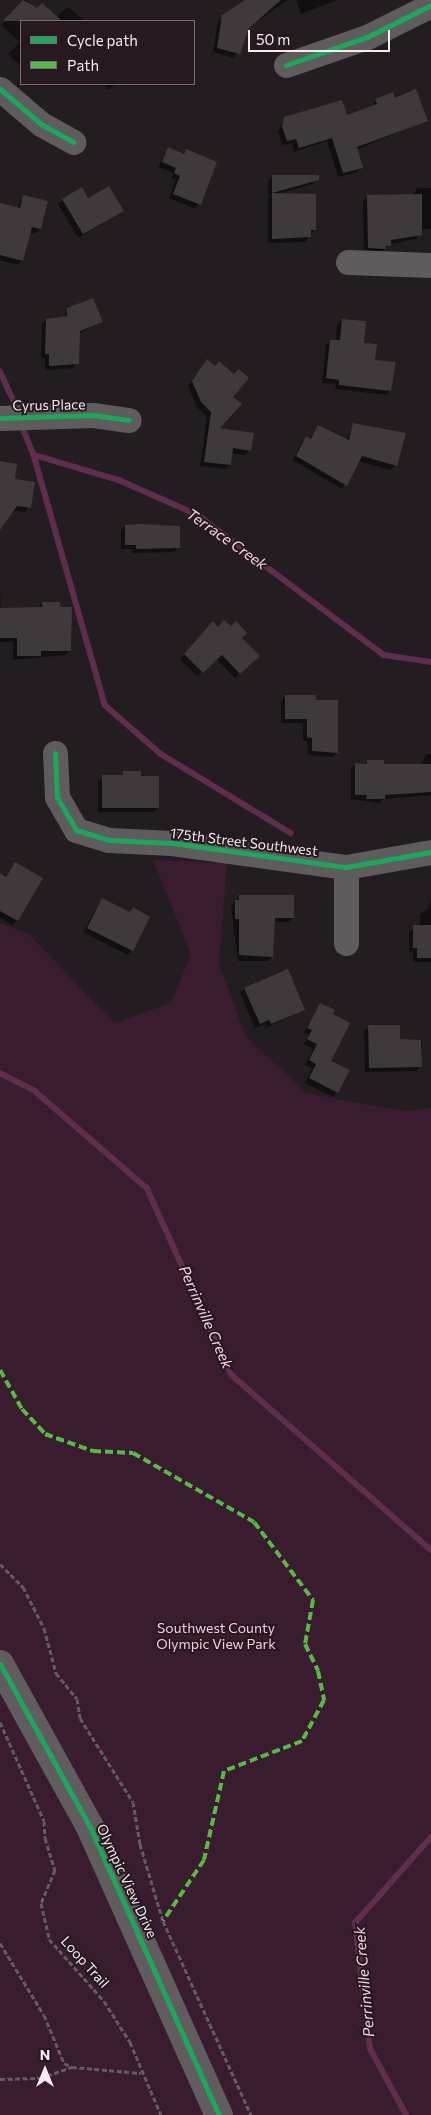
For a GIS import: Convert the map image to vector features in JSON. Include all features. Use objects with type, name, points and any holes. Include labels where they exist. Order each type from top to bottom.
[{"type":"main road","name":"Olympic View Drive","points":[[0,1664],[94,1835],[219,2115]]},
{"type":"street","points":[[286,65],[367,37],[431,5]]},
{"type":"street","points":[[0,89],[41,124],[73,142]]},
{"type":"street","points":[[348,262],[431,266]]},
{"type":"street","name":"Cyrus Place","points":[[0,418],[93,415],[129,420]]},
{"type":"street","name":"175th Street Southwest","points":[[55,753],[57,798],[76,830],[109,840],[172,843],[346,867],[431,852]]},
{"type":"street","points":[[346,867],[346,943]]},
{"type":"path","points":[[0,1564],[23,1586],[44,1628],[56,1673],[77,1699],[80,1718],[132,1802],[140,1844],[163,1920],[251,2115]]},
{"type":"path","points":[[0,1943],[44,2015],[64,2063],[72,2067],[142,2073]]},
{"type":"path","points":[[0,2079],[40,2078],[72,2067]]},
{"type":"green space","name":"Southwest County Olympic View Park","points":[[153,860],[227,863],[219,964],[246,1036],[305,1093],[405,1111],[431,1108],[431,2115],[0,2115],[0,923],[29,934],[114,1023],[171,1003],[191,954]]},
{"type":"building","points":[[23,0],[37,8],[42,3],[61,20],[20,20],[3,21]]},
{"type":"building","points":[[245,0],[281,0],[249,28],[240,54],[217,48],[222,15]]},
{"type":"building","points":[[416,89],[428,121],[357,147],[363,168],[343,173],[332,138],[299,148],[296,139],[287,141],[282,127],[284,117],[342,100],[347,115],[377,104],[375,99],[393,92],[395,98]]},
{"type":"building","points":[[168,147],[184,154],[186,149],[217,162],[201,205],[173,194],[180,176],[174,173],[176,168],[162,162]]},
{"type":"building","points":[[272,175],[319,175],[319,180],[272,193]]},
{"type":"building","points":[[109,186],[124,211],[83,234],[62,199],[82,187],[88,198]]},
{"type":"building","points":[[272,193],[316,194],[316,230],[311,230],[311,237],[272,239]]},
{"type":"building","points":[[422,194],[422,235],[391,240],[391,246],[386,246],[386,249],[368,248],[367,195]]},
{"type":"building","points":[[23,195],[48,201],[41,229],[32,227],[23,261],[0,255],[0,203],[20,208]]},
{"type":"building","points":[[93,298],[103,322],[80,331],[79,364],[49,366],[49,354],[45,354],[46,319],[67,316],[67,308]]},
{"type":"building","points":[[342,319],[366,321],[364,343],[377,344],[375,360],[396,362],[391,391],[339,385],[339,380],[326,378],[330,340],[340,340]]},
{"type":"building","points":[[207,359],[215,366],[219,361],[234,374],[239,369],[249,378],[233,397],[242,404],[220,428],[254,433],[251,451],[233,448],[231,465],[204,462],[211,412],[201,402],[192,381]]},
{"type":"building","points":[[353,423],[406,433],[397,466],[362,456],[347,486],[296,456],[306,436],[311,439],[318,425],[349,440]]},
{"type":"building","points":[[0,461],[17,464],[15,479],[35,482],[31,508],[17,506],[0,530]]},
{"type":"building","points":[[125,525],[180,526],[180,548],[136,549],[136,545],[125,545]]},
{"type":"building","points":[[42,602],[60,602],[60,607],[72,607],[71,651],[41,651],[41,656],[17,656],[17,638],[0,638],[0,608],[42,607]]},
{"type":"building","points":[[224,620],[231,626],[236,621],[247,633],[242,638],[260,656],[240,674],[222,655],[203,673],[184,654],[213,621],[218,627]]},
{"type":"building","points":[[285,695],[316,695],[316,700],[338,700],[338,753],[312,751],[312,738],[307,737],[307,719],[285,719]]},
{"type":"building","points":[[367,760],[384,760],[384,764],[431,764],[431,792],[385,795],[385,799],[366,799],[367,795],[355,795],[355,763],[367,764]]},
{"type":"building","points":[[123,771],[141,771],[141,776],[159,776],[159,808],[102,808],[102,775],[123,775]]},
{"type":"building","points":[[15,862],[43,878],[18,921],[0,911],[0,873],[6,877]]},
{"type":"building","points":[[239,895],[294,895],[294,918],[275,918],[273,957],[239,955],[239,919],[235,919],[235,900],[239,900]]},
{"type":"building","points":[[102,898],[130,912],[133,907],[150,917],[133,951],[87,928]]},
{"type":"building","points":[[413,925],[431,925],[431,958],[417,958],[417,948],[413,948]]},
{"type":"building","points":[[288,969],[305,1010],[271,1024],[269,1020],[260,1024],[244,988]]},
{"type":"building","points":[[320,1003],[335,1010],[333,1014],[350,1023],[331,1061],[350,1070],[338,1093],[309,1078],[316,1064],[309,1060],[317,1044],[307,1039],[312,1030],[307,1028]]},
{"type":"building","points":[[368,1025],[400,1025],[400,1039],[421,1040],[422,1067],[369,1068]]},
{"type":"waterway","name":"Terrace Creek","points":[[0,371],[13,399]]},
{"type":"waterway","name":"Terrace Creek","points":[[23,428],[34,455],[119,480],[198,515],[384,655],[431,662]]},
{"type":"waterway","points":[[34,455],[105,705],[161,754],[291,833]]},
{"type":"waterway","name":"Perrinville Creek","points":[[0,1073],[35,1091],[147,1188],[232,1375],[431,1550]]},
{"type":"waterway","name":"Perrinville Creek","points":[[406,2115],[370,2049],[355,1923],[431,1837]]},
{"type":"marked path","points":[[0,1370],[22,1409],[45,1434],[93,1451],[133,1453],[254,1522],[313,1600],[305,1644],[318,1671],[324,1700],[302,1741],[224,1771],[204,1860],[163,1921]]},
{"type":"cycle path","points":[[286,65],[367,37],[431,5]]},
{"type":"cycle path","points":[[0,89],[41,124],[73,142]]},
{"type":"cycle path","points":[[0,418],[93,415],[129,420]]},
{"type":"cycle path","points":[[55,753],[57,797],[76,830],[109,840],[172,843],[346,867],[431,852]]},
{"type":"cycle path","points":[[0,1664],[90,1827],[219,2115]]}]
